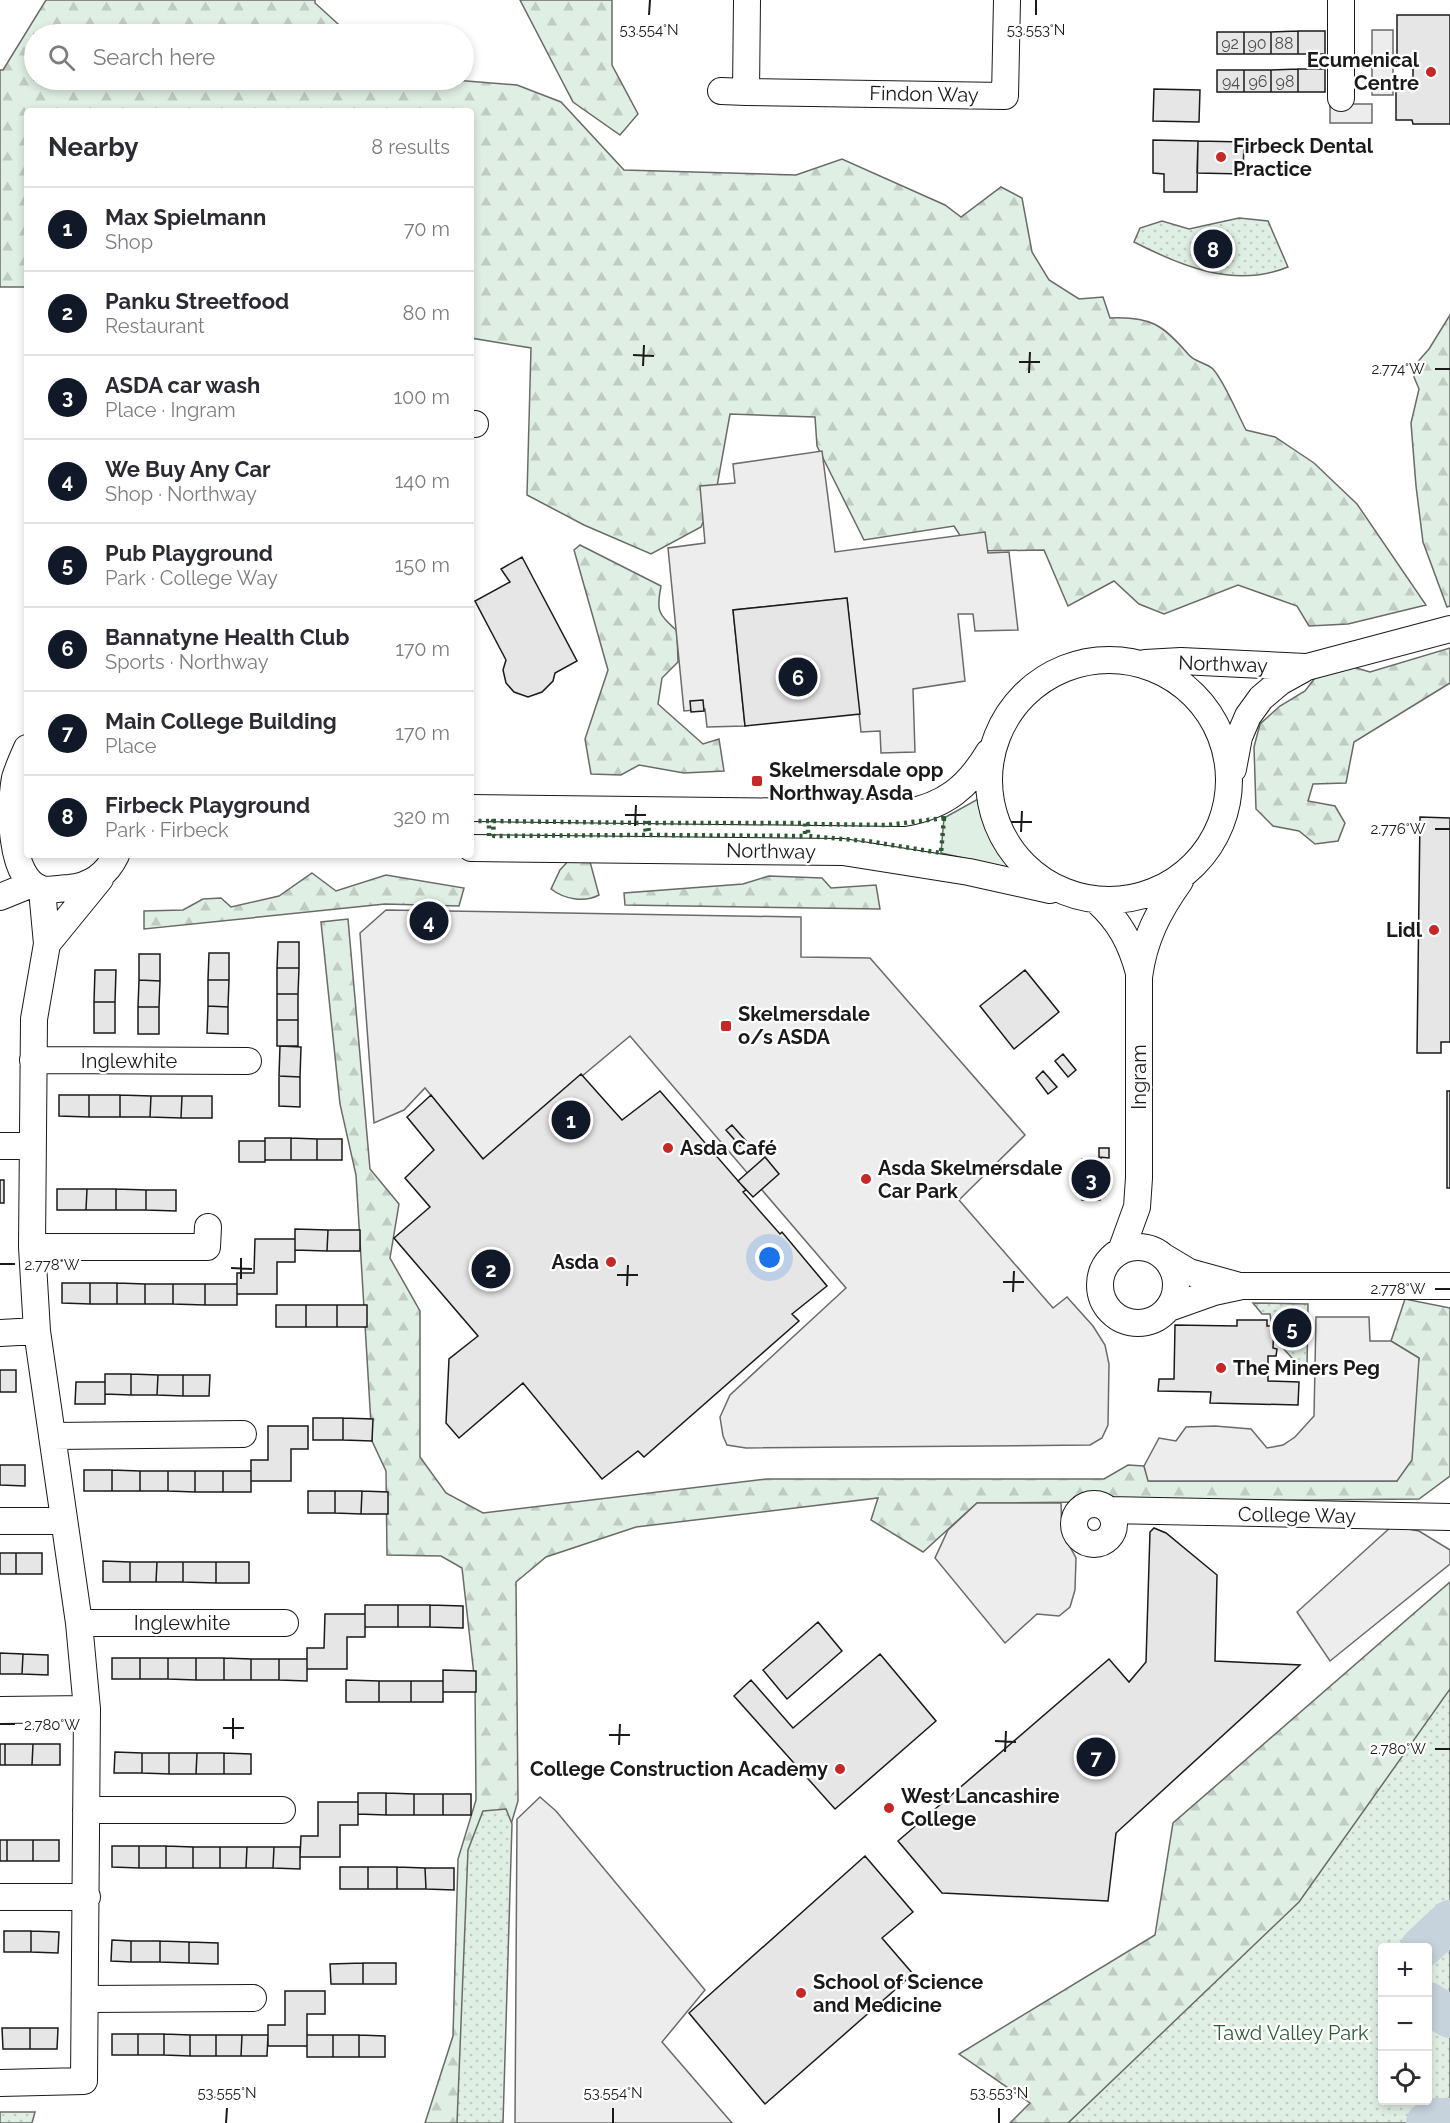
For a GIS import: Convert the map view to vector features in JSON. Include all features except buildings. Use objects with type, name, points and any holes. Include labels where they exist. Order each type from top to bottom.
[{"type":"street","name":"Findon Way","points":[[747,0],[734,91],[1005,96],[1007,0]]},
{"type":"street","points":[[1341,0],[1341,98]]},
{"type":"street","name":"Northway","points":[[1183,876],[1206,851],[1222,822],[1239,737],[1248,716],[1261,698],[1274,687],[1307,667],[1450,629]]},
{"type":"street","points":[[1183,876],[1157,891],[1137,897],[1097,901],[1067,894],[1041,880],[1018,860],[1001,834],[991,805],[988,775],[993,745],[1008,713],[1032,687],[1062,669],[1096,660],[1139,663],[1177,680],[1207,709],[1225,747],[1230,789]]},
{"type":"street","name":"Northway","points":[[1139,663],[1181,661],[1307,667]]},
{"type":"street","name":"Northway","points":[[474,808],[904,813],[923,809],[956,794],[975,775],[993,745]]},
{"type":"street","points":[[0,761],[24,749]]},
{"type":"street","points":[[0,2083],[84,2081],[87,1999],[87,1709],[79,1623],[37,1331],[32,1247],[31,1146],[34,1019],[46,944],[37,887],[22,868],[14,843],[11,812],[15,777],[24,754]]},
{"type":"street","name":"Northway","points":[[474,848],[843,852],[969,872],[1067,894]]},
{"type":"street","points":[[0,897],[37,887],[81,887],[116,862]]},
{"type":"street","points":[[46,944],[116,862]]},
{"type":"street","name":"Ingram","points":[[1121,1251],[1137,1207],[1139,1178],[1139,976],[1149,933],[1158,913],[1183,876]]},
{"type":"street","name":"Ingram","points":[[1097,901],[1114,917],[1125,933],[1139,976]]},
{"type":"street","name":"Inglewhite","points":[[33,1060],[234,1069]]},
{"type":"street","points":[[0,1146],[31,1146]]},
{"type":"street","name":"Ingram","points":[[1139,1178],[1146,1231],[1159,1254]]},
{"type":"street","points":[[32,1247],[207,1247],[208,1227]]},
{"type":"street","points":[[1242,1286],[1190,1272],[1144,1247],[1121,1251],[1110,1258],[1100,1277],[1101,1296],[1107,1308],[1126,1322],[1139,1324],[1161,1317],[1170,1308],[1214,1292],[1242,1286],[1450,1286]]},
{"type":"street","points":[[1159,1254],[1171,1265],[1177,1286],[1170,1308]]},
{"type":"street","points":[[0,1333],[37,1331]]},
{"type":"street","points":[[52,1436],[243,1434]]},
{"type":"street","name":"College Way","points":[[1111,1516],[1144,1512],[1450,1517]]},
{"type":"street","points":[[0,1521],[64,1521]]},
{"type":"street","name":"Inglewhite","points":[[79,1623],[285,1623]]},
{"type":"street","points":[[0,1710],[87,1709]]},
{"type":"street","points":[[86,1810],[282,1810]]},
{"type":"street","points":[[0,1897],[87,1897]]},
{"type":"street","points":[[87,1999],[253,1998]]},
{"type":"green space","points":[[46,0],[315,0],[315,3],[338,24],[31,24]]},
{"type":"green space","points":[[520,0],[612,0],[612,65],[638,114],[620,135],[573,102]]},
{"type":"green space","points":[[24,36],[24,90],[474,90],[474,82],[517,85],[561,102],[624,170],[796,175],[842,159],[945,205],[961,217],[1001,187],[1022,198],[1032,252],[1049,280],[1079,299],[1103,297],[1110,318],[1136,319],[1155,324],[1192,357],[1213,369],[1246,430],[1275,437],[1314,463],[1357,504],[1426,605],[1348,624],[1309,626],[1297,606],[1238,585],[1164,614],[1139,604],[1114,581],[1068,606],[1044,550],[970,551],[954,526],[864,540],[817,446],[815,417],[730,414],[716,492],[701,527],[651,554],[584,525],[527,495],[531,348],[474,338],[474,108],[24,108],[24,287],[0,287],[0,70],[3,70]]},
{"type":"green space","points":[[1239,218],[1268,221],[1288,267],[1248,276],[1209,272],[1170,259],[1134,242],[1140,228],[1162,221],[1189,229]]},
{"type":"green space","points":[[1450,315],[1450,606],[1447,607],[1423,542],[1411,423],[1419,389],[1414,377],[1414,366],[1429,349]]},
{"type":"green space","points":[[580,545],[661,586],[660,612],[677,631],[678,662],[662,678],[658,704],[703,744],[719,739],[724,771],[684,773],[639,765],[621,775],[591,774],[585,739],[608,670],[574,550]]},
{"type":"green space","points":[[1450,648],[1450,683],[1354,742],[1346,783],[1313,784],[1308,801],[1335,806],[1345,823],[1338,841],[1315,844],[1299,831],[1273,826],[1256,809],[1254,747],[1260,724],[1280,706],[1305,691],[1315,678],[1353,667],[1370,672]]},
{"type":"green space","points":[[978,799],[991,836],[1009,863],[1009,868],[941,853],[944,818]]},
{"type":"green space","points":[[571,858],[589,858],[599,895],[587,899],[574,899],[551,889],[560,870]]},
{"type":"green space","points":[[312,873],[336,891],[386,875],[464,888],[459,906],[385,904],[144,929],[144,911],[183,910],[203,899],[221,898],[231,907],[279,896]]},
{"type":"green space","points":[[769,876],[822,878],[831,888],[876,885],[880,909],[625,905],[624,893],[743,884]]},
{"type":"green space","points":[[348,919],[370,1169],[399,1204],[390,1258],[420,1311],[420,1457],[446,1493],[483,1513],[767,1479],[1104,1479],[1128,1465],[1144,1466],[1149,1481],[1397,1481],[1419,1358],[1391,1341],[1405,1299],[1450,1308],[1450,1476],[1419,1499],[977,1503],[923,1552],[871,1520],[878,1498],[636,1527],[546,1557],[516,1582],[518,1801],[506,1841],[500,2123],[425,2123],[453,2036],[458,1859],[476,1800],[475,1684],[462,1568],[441,1556],[387,1555],[386,1471],[372,1441],[356,1175],[340,1104],[321,922]]},
{"type":"green space","points":[[1253,1303],[1308,1304],[1307,1367],[1299,1366],[1283,1348],[1283,1335],[1271,1321],[1270,1314],[1262,1314]]},
{"type":"green space","points":[[1450,1582],[1450,2123],[1010,2123],[1030,2103],[959,2054],[1155,1935],[1173,1823]]},
{"type":"green space","name":"Tawd Valley Park","points":[[1450,1689],[1450,2123],[1068,2123],[1299,1902]]},
{"type":"green space","points":[[506,1809],[512,1824],[503,2123],[457,2123],[468,1850],[483,1811]]},
{"type":"green space","points":[[0,2112],[35,2112],[32,2123],[0,2123]]},
{"type":"shaded area","points":[[1372,30],[1393,30],[1393,95],[1372,95]]},
{"type":"shaded area","points":[[1330,104],[1372,104],[1372,123],[1330,123]]},
{"type":"shaded area","points":[[822,451],[835,552],[985,532],[988,553],[1009,552],[1018,630],[975,631],[973,614],[958,614],[965,681],[913,689],[915,752],[881,753],[880,731],[861,732],[847,598],[733,610],[745,726],[707,727],[705,709],[684,711],[668,548],[705,543],[700,486],[735,483],[733,464]]},
{"type":"shaded area","name":"Asda Skelmersdale Car Park","points":[[386,910],[801,917],[801,957],[870,958],[1025,1135],[959,1200],[1053,1308],[1067,1297],[1093,1326],[1105,1345],[1109,1364],[1108,1425],[1102,1438],[1090,1445],[746,1448],[727,1445],[720,1417],[730,1395],[846,1288],[630,1036],[483,1159],[425,1088],[404,1110],[374,1123],[360,933]]},
{"type":"shaded area","points":[[1316,1317],[1369,1317],[1370,1341],[1391,1341],[1419,1358],[1412,1460],[1397,1481],[1148,1481],[1144,1466],[1159,1438],[1176,1441],[1186,1427],[1215,1426],[1251,1429],[1267,1448],[1283,1445],[1295,1437],[1314,1416]]},
{"type":"shaded area","points":[[977,1503],[1061,1503],[1062,1532],[1076,1558],[1075,1590],[1070,1607],[1059,1616],[1037,1614],[1005,1643],[935,1558],[948,1530]]},
{"type":"shaded area","points":[[1392,1526],[1419,1531],[1450,1550],[1450,1564],[1330,1661],[1297,1612]]},
{"type":"shaded area","points":[[540,1797],[556,1811],[705,1990],[662,2042],[732,2123],[515,2123],[517,1819]]},
{"type":"waterway","points":[[1426,1943],[1450,1921]]},
{"type":"waterway","points":[[1432,2006],[1450,2017]]},
{"type":"waterway","points":[[1427,2123],[1435,2119],[1450,2119]]},
{"type":"hedge","points":[[944,818],[941,853],[867,841],[808,836],[808,824],[888,825],[944,818]]},
{"type":"hedge","points":[[474,821],[489,821],[489,836],[486,836]]},
{"type":"hedge","points":[[493,821],[645,823],[646,835],[494,836],[493,821]]},
{"type":"hedge","points":[[648,823],[805,823],[805,836],[649,835],[648,823]]},
{"type":"place","name":"Ecumenical Centre","points":[[1431,72]]},
{"type":"place","name":"Firbeck Dental Practice","points":[[1221,157]]},
{"type":"place","name":"Firbeck Playground","points":[[1213,249]]},
{"type":"place","name":"Bannatyne Health Club","points":[[798,677]]},
{"type":"place","name":"Skelmersdale opp Northway Asda","points":[[757,781]]},
{"type":"place","name":"We Buy Any Car","points":[[429,921]]},
{"type":"place","name":"Lidl","points":[[1434,930]]},
{"type":"place","name":"Skelmersdale o/s ASDA","points":[[726,1026]]},
{"type":"place","name":"Max Spielmann","points":[[571,1120]]},
{"type":"place","name":"Asda Café","points":[[668,1148]]},
{"type":"place","name":"Asda Skelmersdale Car Park","points":[[866,1179]]},
{"type":"place","name":"ASDA car wash","points":[[1091,1179]]},
{"type":"place","name":"Asda","points":[[611,1262]]},
{"type":"place","name":"Panku Streetfood","points":[[491,1269]]},
{"type":"place","name":"Pub Playground","points":[[1292,1328]]},
{"type":"place","name":"The Miners Peg","points":[[1221,1368]]},
{"type":"place","name":"Main College Building","points":[[1096,1757]]},
{"type":"place","name":"College Construction Academy","points":[[840,1769]]},
{"type":"place","name":"West Lancashire College","points":[[889,1808]]},
{"type":"place","name":"School of Science and Medicine","points":[[801,1993]]}]
